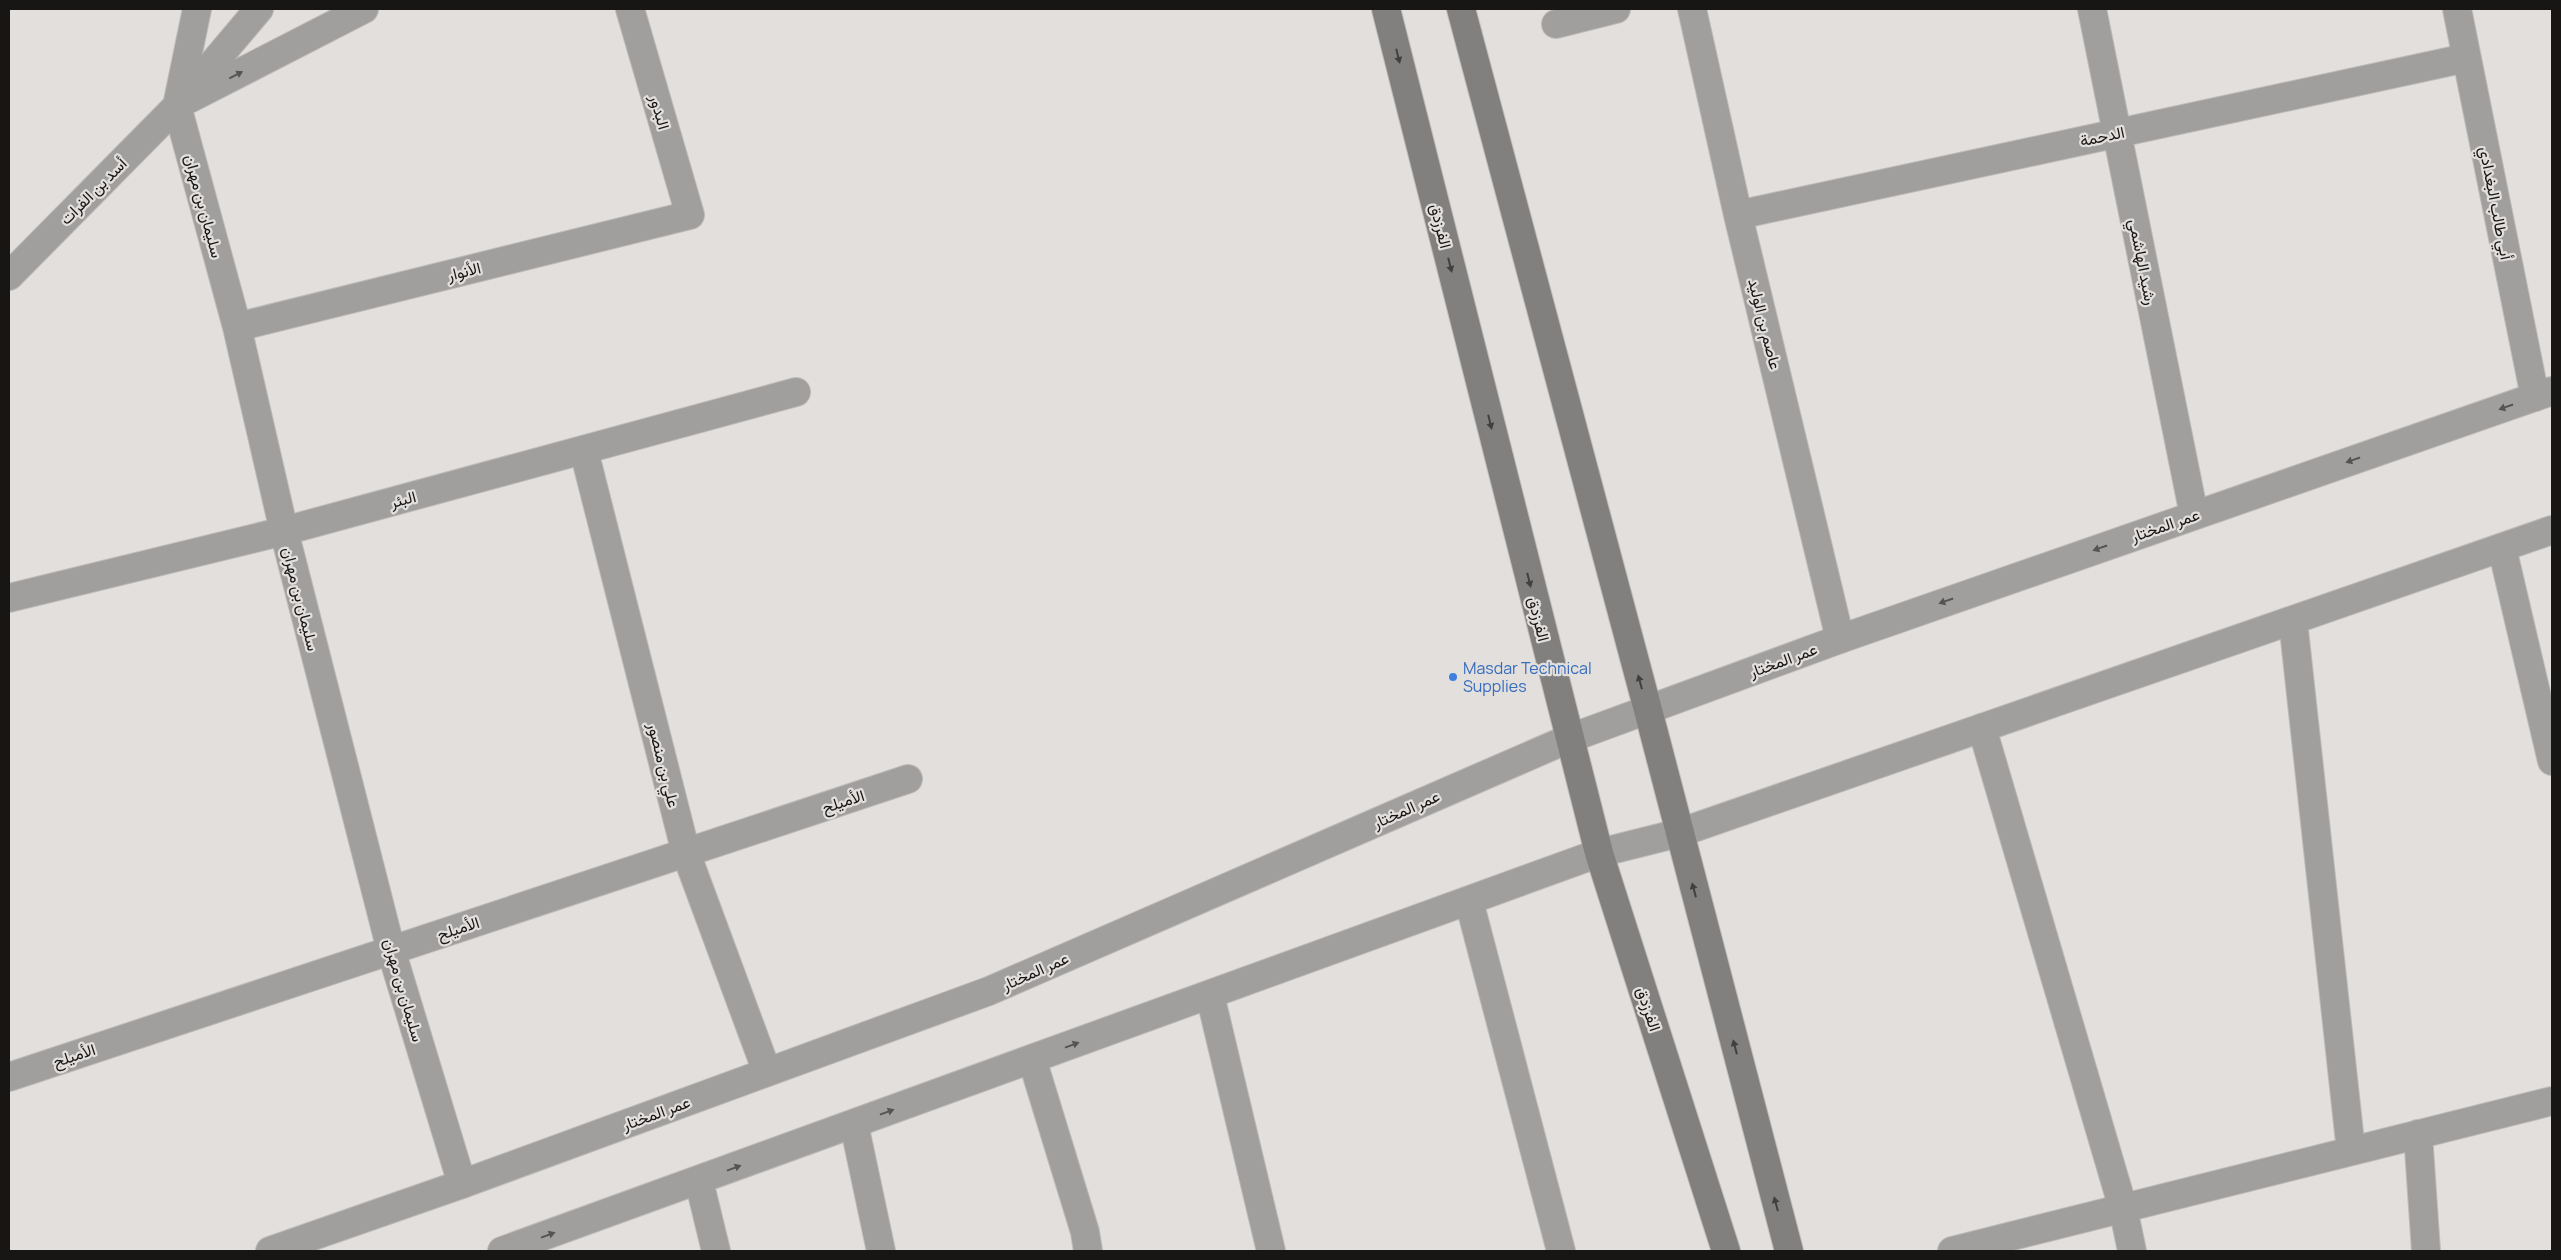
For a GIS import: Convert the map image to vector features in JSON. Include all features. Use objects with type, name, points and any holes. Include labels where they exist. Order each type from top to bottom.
[{"type":"main road","name":"الفرزدق","points":[[1386,9],[1568,739],[1599,854],[1726,1251]]},
{"type":"main road","points":[[1461,9],[1648,710],[1789,1251]]},
{"type":"street","name":"سليمان بن مهران","points":[[197,9],[177,106],[237,327],[284,532],[391,950],[462,1184]]},
{"type":"street","name":"أسد بن الفرات","points":[[9,276],[177,106],[259,9]]},
{"type":"street","name":"أسد بن الفرات","points":[[177,106],[364,9]]},
{"type":"street","name":"البدور","points":[[630,9],[690,215]]},
{"type":"street","points":[[1556,24],[1616,9]]},
{"type":"street","name":"عاصم بن الوليد","points":[[1692,9],[1738,215],[1840,639]]},
{"type":"street","name":"رشيد الهاشمي","points":[[2092,9],[2194,515]]},
{"type":"street","name":"أبي طالب البغدادي","points":[[2457,9],[2466,58],[2544,394]]},
{"type":"street","name":"الدحمة","points":[[1738,215],[2466,58]]},
{"type":"street","name":"الأنوار","points":[[237,327],[690,215]]},
{"type":"street","name":"البئر","points":[[9,598],[284,532],[796,392]]},
{"type":"street","name":"عمر المختار","points":[[270,1251],[462,1184],[989,991],[1568,739],[1840,639],[2544,394]]},
{"type":"street","name":"علي بن منصور","points":[[584,451],[686,853],[767,1072]]},
{"type":"street","points":[[502,1251],[1599,854],[1679,834],[2552,530]]},
{"type":"street","points":[[2502,548],[2552,761]]},
{"type":"street","points":[[2292,620],[2351,1151]]},
{"type":"street","points":[[1982,728],[2123,1208],[2132,1251]]},
{"type":"street","name":"الأميلح","points":[[9,1077],[908,779]]},
{"type":"street","points":[[1469,901],[1561,1251]]},
{"type":"street","points":[[1210,995],[1272,1251]]},
{"type":"street","points":[[1032,1059],[1085,1232],[1088,1251]]},
{"type":"street","points":[[1952,1251],[2552,1101]]},
{"type":"street","points":[[854,1124],[881,1251]]},
{"type":"street","points":[[2418,1134],[2426,1251]]},
{"type":"street","points":[[699,1180],[716,1251]]},
{"type":"place","name":"Masdar Technical Supplies","points":[[1453,677]]}]
